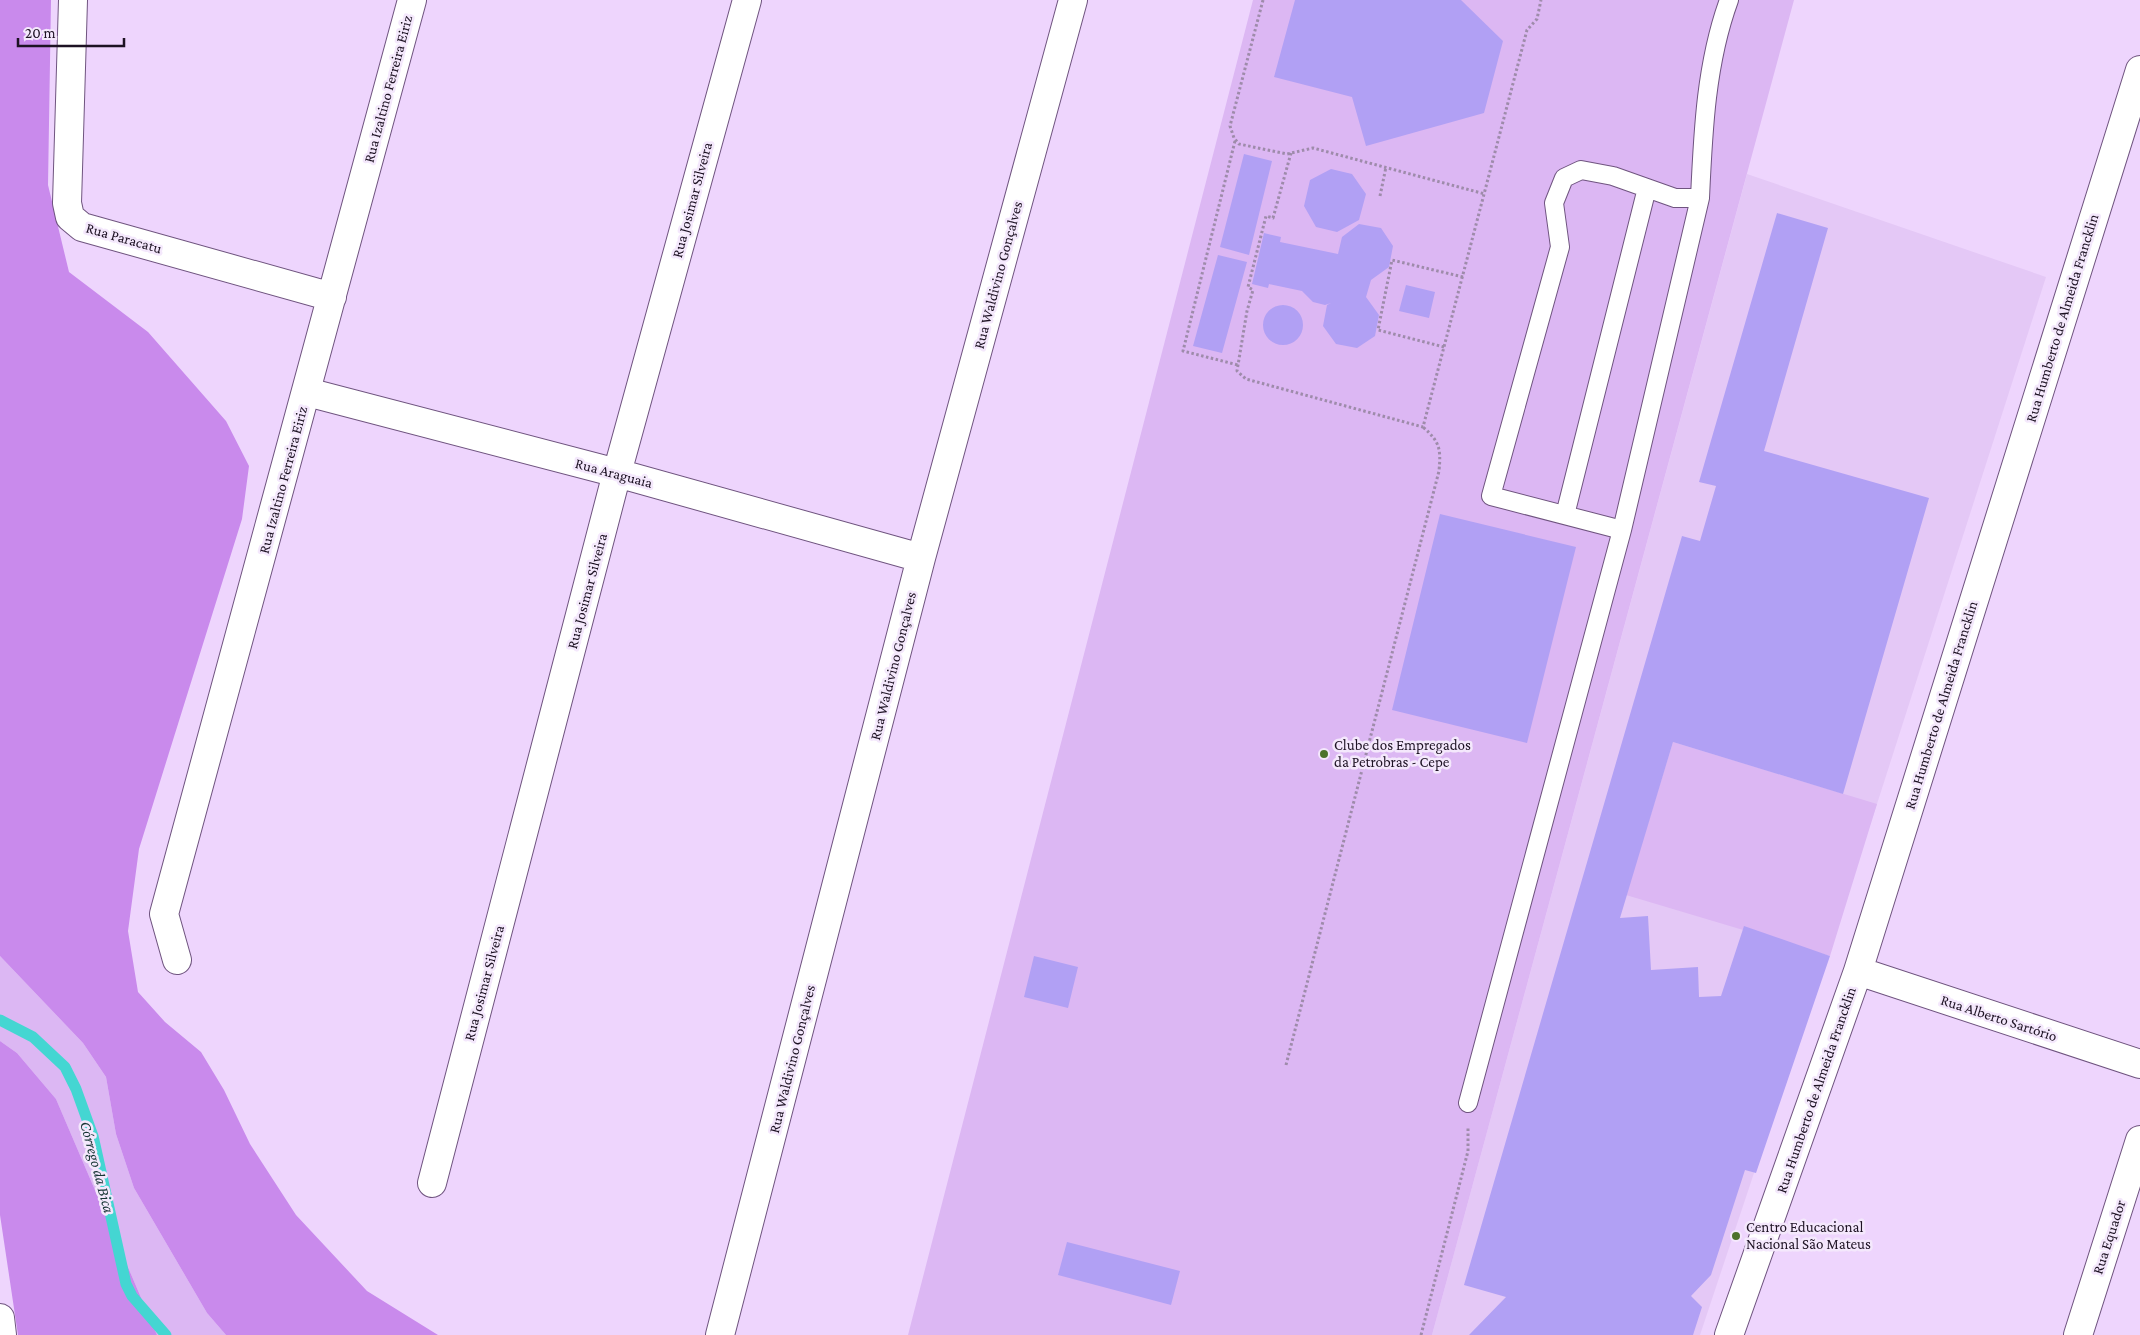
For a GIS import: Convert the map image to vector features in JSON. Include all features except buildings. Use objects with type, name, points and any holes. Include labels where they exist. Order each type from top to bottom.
[{"type":"street","name":"Rua Paracatu","points":[[73,0],[67,203],[70,217],[82,228],[332,296]]},
{"type":"street","name":"Rua Izaltino Ferreira Eiriz","points":[[177,960],[164,914],[412,0]]},
{"type":"street","name":"Rua Josimar Silveira","points":[[432,1183],[618,473],[746,0]]},
{"type":"street","name":"Rua Waldivino Gonçalves","points":[[720,1335],[921,558],[1073,0]]},
{"type":"street","name":"Rua Humberto de Almeida Francklin","points":[[1729,1335],[1858,971],[2140,70]]},
{"type":"street","name":"Rua Araguaia","points":[[307,392],[618,473],[921,558]]},
{"type":"street","name":"Rua Alberto Sartório","points":[[1858,971],[2140,1064]]},
{"type":"street","name":"Rua Equador","points":[[2078,1335],[2140,1140]]},
{"type":"street","points":[[0,1318],[2,1335]]},
{"type":"lane","points":[[1468,1103],[1622,530],[1700,198],[1705,101],[1724,14],[1729,0]]},
{"type":"lane","points":[[1622,530],[1491,496],[1560,247],[1554,203],[1564,178],[1581,170],[1613,176],[1675,198],[1700,198]]},
{"type":"lane","points":[[1565,515],[1647,188]]},
{"type":"path","points":[[1263,0],[1230,126],[1239,144],[1287,154],[1313,148],[1484,194]]},
{"type":"path","points":[[1423,427],[1527,30],[1537,19],[1541,0]]},
{"type":"path","points":[[1236,140],[1183,350],[1238,365]]},
{"type":"path","points":[[1286,1064],[1439,471],[1440,456],[1436,438],[1423,427],[1246,379],[1237,371],[1247,311],[1253,290],[1248,287],[1266,216],[1274,218],[1292,153]]},
{"type":"path","points":[[1380,196],[1386,167]]},
{"type":"path","points":[[1444,347],[1378,330],[1392,260],[1463,277]]},
{"type":"path","points":[[1421,1335],[1468,1151],[1468,1103]]},
{"type":"shaded area","points":[[0,0],[51,0],[48,185],[69,272],[148,332],[226,421],[249,466],[242,519],[139,849],[128,931],[138,992],[165,1022],[201,1052],[224,1090],[250,1144],[296,1215],[367,1291],[438,1335],[226,1335],[207,1313],[134,1188],[116,1134],[106,1077],[83,1043],[0,956]]},
{"type":"shaded area","name":"Clube dos Empregados da Petrobras - Cepe","points":[[1253,0],[1794,0],[1432,1335],[908,1335]]},
{"type":"shaded area","points":[[1747,174],[2046,277],[1877,804],[1700,1335],[1432,1335]]},
{"type":"shaded area","points":[[1673,742],[1877,804],[1830,956],[1626,895]]},
{"type":"shaded area","points":[[0,956],[83,1043],[106,1077],[116,1134],[134,1188],[207,1313],[226,1335],[157,1335],[56,1099],[17,1053],[0,1041]]},
{"type":"shaded area","points":[[0,1041],[17,1053],[56,1099],[157,1335],[18,1335],[0,1215]]},
{"type":"waterway","name":"Córrego da Bica","points":[[0,1020],[33,1037],[65,1067],[76,1089],[93,1136],[126,1284],[132,1296],[166,1335]]},
{"type":"place","name":"Clube dos Empregados da Petrobras - Cepe","points":[[1324,754]]},
{"type":"place","name":"Centro Educacional Nacional São Mateus","points":[[1736,1236]]}]
